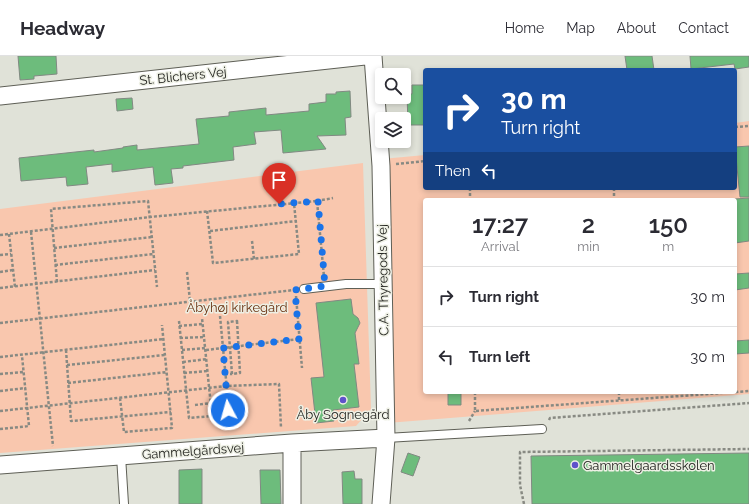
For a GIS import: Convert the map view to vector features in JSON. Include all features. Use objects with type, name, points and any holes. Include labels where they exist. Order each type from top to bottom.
[{"type":"street","name":"St. Blichers Vej","points":[[0,96],[365,56]]},
{"type":"street","name":"C.A. Thyregods Vej","points":[[373,56],[381,166],[386,438],[382,504]]},
{"type":"street","name":"Gammelgårdsvej","points":[[0,466],[121,456],[386,438]]},
{"type":"street","points":[[287,444],[292,504]]},
{"type":"lane","points":[[304,289],[346,284],[383,284]]},
{"type":"lane","points":[[386,438],[542,429]]},
{"type":"lane","points":[[121,456],[124,504]]},
{"type":"path","points":[[737,127],[749,126]]},
{"type":"path","points":[[381,166],[423,161]]},
{"type":"path","points":[[0,235],[150,217],[318,201],[333,198]]},
{"type":"path","points":[[56,282],[51,209],[148,201],[157,287]]},
{"type":"path","points":[[318,201],[325,286]]},
{"type":"path","points":[[207,211],[213,264],[299,254],[294,203]]},
{"type":"path","points":[[210,231],[296,221]]},
{"type":"path","points":[[31,232],[54,461]]},
{"type":"path","points":[[9,234],[15,287]]},
{"type":"path","points":[[54,248],[152,237]]},
{"type":"path","points":[[252,241],[254,259]]},
{"type":"path","points":[[0,255],[11,254]]},
{"type":"path","points":[[55,265],[153,254]]},
{"type":"path","points":[[0,272],[13,270]]},
{"type":"path","points":[[0,288],[155,270]]},
{"type":"path","points":[[187,272],[190,301]]},
{"type":"path","points":[[0,322],[304,289]]},
{"type":"path","points":[[295,290],[302,368]]},
{"type":"path","points":[[220,316],[230,422]]},
{"type":"path","points":[[178,321],[189,418],[212,416],[202,318]]},
{"type":"path","points":[[225,374],[232,374],[240,373],[237,321],[228,322],[232,374]]},
{"type":"path","points":[[179,326],[203,324]]},
{"type":"path","points":[[120,398],[124,432],[172,428],[162,325]]},
{"type":"path","points":[[180,338],[204,337]]},
{"type":"path","points":[[0,357],[22,356],[43,352],[164,339]]},
{"type":"path","points":[[182,350],[223,348],[299,339]]},
{"type":"path","points":[[66,350],[71,421],[171,412]]},
{"type":"path","points":[[67,365],[165,355]]},
{"type":"path","points":[[0,429],[29,426],[22,356]]},
{"type":"path","points":[[183,362],[207,359]]},
{"type":"path","points":[[184,373],[208,371]]},
{"type":"path","points":[[0,374],[24,372]]},
{"type":"path","points":[[68,383],[167,372]]},
{"type":"path","points":[[0,411],[169,392],[210,389],[226,386],[279,384],[287,444]]},
{"type":"path","points":[[0,391],[26,388]]},
{"type":"path","points":[[737,392],[749,391]]},
{"type":"path","points":[[475,394],[475,411],[710,394]]},
{"type":"path","points":[[619,394],[619,401]]},
{"type":"path","points":[[195,405],[211,403]]},
{"type":"path","points":[[542,429],[550,418],[749,403]]},
{"type":"path","points":[[524,504],[520,485],[520,452],[749,449]]},
{"type":"green space","points":[[749,121],[749,394],[387,423],[382,159],[423,155],[423,190],[737,190],[737,123]]},
{"type":"green space","name":"Åbyhøj kirkegård","points":[[363,163],[371,409],[356,426],[0,453],[0,209]]},
{"type":"building","points":[[18,56],[56,56],[57,74],[34,76],[34,79],[20,80]]},
{"type":"building","points":[[625,56],[652,56],[654,68],[627,68]]},
{"type":"building","points":[[690,56],[749,56],[749,67],[737,69],[735,68],[734,64],[691,68]]},
{"type":"building","points":[[412,85],[423,85],[423,125],[411,125],[411,112],[408,112],[407,104],[411,104]]},
{"type":"building","points":[[350,91],[351,117],[345,118],[346,135],[317,136],[326,149],[283,153],[281,130],[254,132],[256,144],[233,147],[234,160],[183,166],[183,168],[171,169],[173,183],[155,185],[153,167],[112,172],[112,164],[86,167],[88,184],[67,186],[66,177],[21,181],[19,158],[94,150],[94,152],[137,145],[137,150],[199,144],[196,119],[229,116],[229,112],[266,108],[266,115],[309,111],[309,104],[326,102],[326,94],[336,94],[336,92]]},
{"type":"building","points":[[132,98],[133,109],[117,111],[116,99]]},
{"type":"building","points":[[749,146],[749,197],[740,197],[737,167],[737,147]]},
{"type":"building","points":[[749,198],[749,241],[737,243],[737,199]]},
{"type":"building","points":[[749,273],[749,288],[737,290],[737,274]]},
{"type":"building","points":[[351,299],[353,314],[358,318],[360,323],[355,333],[359,364],[354,364],[359,407],[333,410],[334,421],[316,423],[311,378],[324,377],[316,303]]},
{"type":"building","points":[[749,340],[749,353],[737,354],[737,341]]},
{"type":"building","points":[[448,394],[461,394],[461,405],[448,405]]},
{"type":"building","points":[[408,453],[420,457],[413,476],[401,472]]},
{"type":"building","points":[[749,453],[749,504],[532,504],[531,456]]},
{"type":"building","points":[[202,469],[202,504],[179,504],[179,470]]},
{"type":"building","points":[[260,470],[280,470],[281,504],[261,504]]},
{"type":"building","points":[[354,471],[355,479],[362,479],[362,504],[343,504],[342,472]]},
{"type":"place","name":"Åby Sognegård","points":[[343,400]]},
{"type":"place","name":"Gammelgaardsskolen","points":[[575,465]]},
{"type":"route","points":[[228,410],[223,348],[299,339],[295,290],[325,286],[318,201],[279,204]]}]
